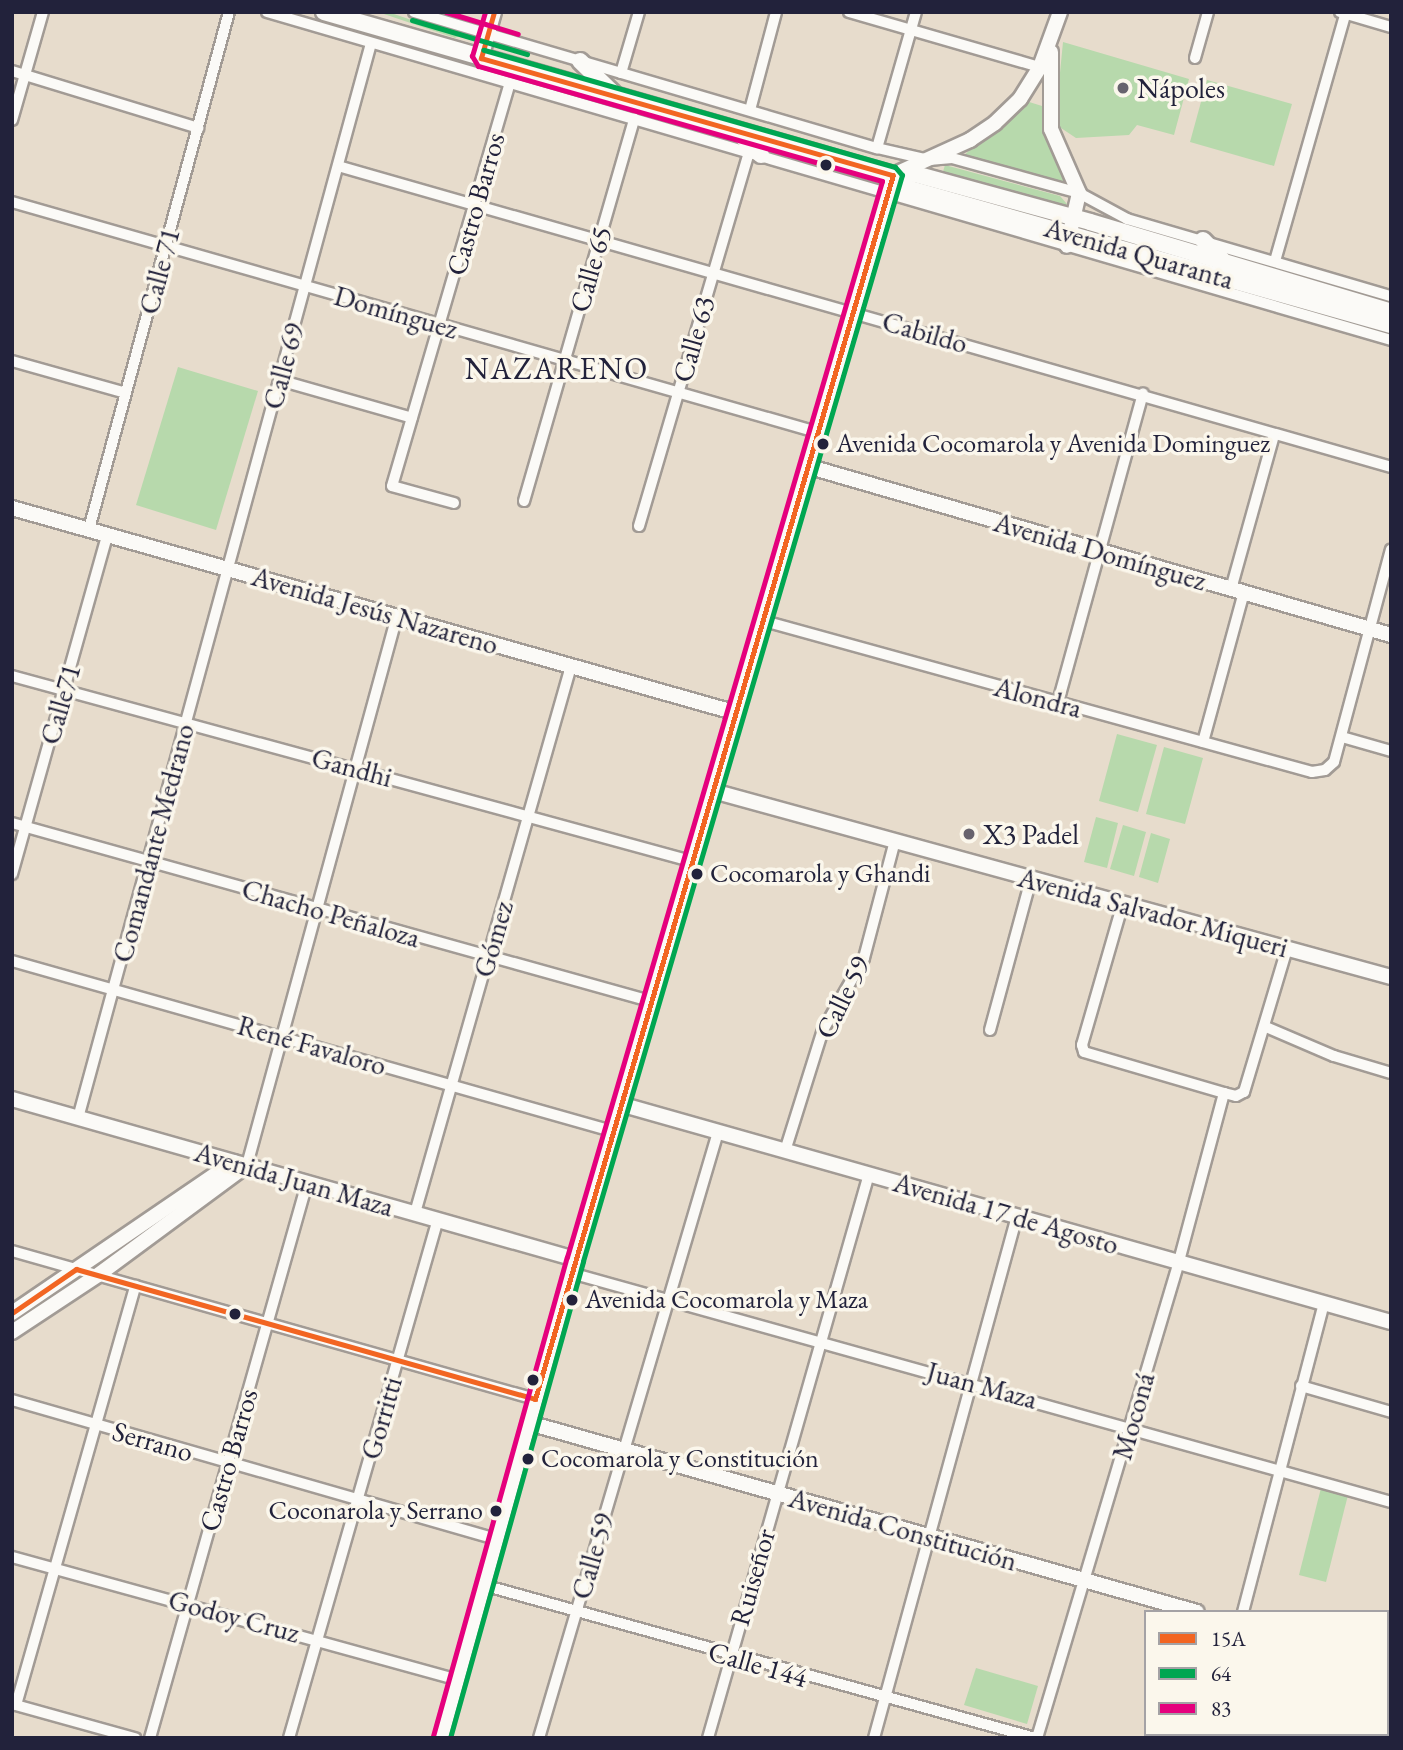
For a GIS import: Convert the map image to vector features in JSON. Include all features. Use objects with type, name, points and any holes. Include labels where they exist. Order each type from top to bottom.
[{"type":"highway","name":"Avenida Quaranta","points":[[324,12],[366,24],[479,66],[615,95],[893,175],[915,174],[1072,233],[1391,325]]},
{"type":"highway","points":[[348,12],[366,24]]},
{"type":"highway","points":[[580,61],[615,95]]},
{"type":"highway","points":[[735,129],[755,154]]},
{"type":"highway","name":"Avenida Quaranta","points":[[1072,233],[1225,262],[1391,312]]},
{"type":"highway","points":[[1203,240],[1225,262]]},
{"type":"main road","points":[[479,66],[494,12]]},
{"type":"main road","points":[[440,1738],[612,1131],[820,433],[893,175],[929,160],[995,123],[1020,99],[1051,46],[1060,12]]},
{"type":"main road","points":[[1051,46],[1051,129],[1079,193],[1072,233]]},
{"type":"main road","name":"Avenida Domínguez","points":[[810,467],[1391,635]]},
{"type":"main road","name":"Avenida Jesús Nazareno","points":[[12,508],[737,713]]},
{"type":"main road","name":"Avenida Salvador Miqueri","points":[[713,791],[1391,977]]},
{"type":"main road","name":"Avenida Juan Maza","points":[[13,1101],[438,1219],[573,1266]]},
{"type":"main road","name":"Avenida 17 de Agosto","points":[[620,1104],[1391,1322]]},
{"type":"main road","points":[[12,1312],[240,1163]]},
{"type":"main road","points":[[12,1332],[98,1275],[240,1163]]},
{"type":"main road","name":"Avenida Constitución","points":[[529,1423],[1190,1610]]},
{"type":"street","points":[[12,120],[43,12]]},
{"type":"street","name":"Calle 71","points":[[89,529],[229,12]]},
{"type":"street","points":[[267,12],[371,43],[479,66],[510,83],[755,154],[887,196],[1072,233],[1391,340]]},
{"type":"street","points":[[414,12],[877,148],[929,160],[952,158],[1079,193],[1127,219],[1389,296],[1391,282]]},
{"type":"street","points":[[621,73],[639,12]]},
{"type":"street","points":[[750,110],[776,12]]},
{"type":"street","points":[[849,12],[1040,67]]},
{"type":"street","points":[[877,148],[915,12]]},
{"type":"street","points":[[1195,58],[1208,12]]},
{"type":"street","points":[[1275,261],[1344,13],[1391,27]]},
{"type":"street","name":"Calle 69","points":[[229,568],[371,43]]},
{"type":"street","points":[[12,71],[198,128]]},
{"type":"street","name":"Castro Barros","points":[[454,503],[392,486],[510,83]]},
{"type":"street","name":"Calle 65","points":[[524,501],[634,119]]},
{"type":"street","name":"Calle 63","points":[[639,526],[713,272],[755,154]]},
{"type":"street","name":"Cabildo","points":[[338,166],[1143,393],[1275,435],[1391,467]]},
{"type":"street","name":"Domínguez","points":[[12,202],[820,433]]},
{"type":"street","points":[[12,361],[126,393]]},
{"type":"street","points":[[279,380],[412,418]]},
{"type":"street","points":[[1058,702],[1143,393]]},
{"type":"street","points":[[1203,742],[1275,435]]},
{"type":"street","name":"Calle71","points":[[12,874],[107,535]]},
{"type":"street","points":[[1391,550],[1342,737],[1391,751]]},
{"type":"street","name":"Comandante Medrano","points":[[78,1118],[229,568]]},
{"type":"street","points":[[240,1163],[317,908],[397,617]]},
{"type":"street","name":"Alondra","points":[[764,621],[1312,772],[1325,770],[1334,762],[1342,737]]},
{"type":"street","name":"Gómez","points":[[415,1213],[571,666]]},
{"type":"street","name":"Gandhi","points":[[12,676],[691,861]]},
{"type":"street","name":"Chacho Peñaloza","points":[[12,823],[488,958],[650,1001]]},
{"type":"street","name":"Calle 59","points":[[785,1152],[823,1030],[864,958],[895,841]]},
{"type":"street","points":[[990,1030],[1031,879]]},
{"type":"street","points":[[1123,903],[1082,1045],[1084,1052],[1230,1094]]},
{"type":"street","name":"Moconá","points":[[1036,1738],[1086,1581],[1230,1094],[1244,1092],[1266,1027],[1287,949]]},
{"type":"street","name":"René Favaloro","points":[[12,961],[612,1131]]},
{"type":"street","points":[[1266,1027],[1334,1056],[1391,1073]]},
{"type":"street","name":"Calle 59","points":[[539,1738],[665,1298],[718,1132]]},
{"type":"street","name":"Ruiseñor","points":[[708,1738],[729,1656],[869,1174]]},
{"type":"street","name":"Castro Barros","points":[[150,1738],[307,1183]]},
{"type":"street","points":[[874,1738],[932,1537],[1017,1216]]},
{"type":"street","name":"Gorritti","points":[[289,1738],[438,1219]]},
{"type":"street","points":[[12,1251],[536,1399]]},
{"type":"street","name":"Juan Maza","points":[[573,1266],[665,1298],[974,1382],[1391,1502]]},
{"type":"street","points":[[127,1737],[14,1704],[135,1286]]},
{"type":"street","points":[[1244,1610],[1324,1303]]},
{"type":"street","points":[[1301,1387],[1391,1412]]},
{"type":"street","name":"Serrano","points":[[12,1401],[496,1539]]},
{"type":"street","name":"Godoy Cruz","points":[[12,1556],[319,1638],[456,1679]]},
{"type":"street","name":"Calle 144","points":[[483,1585],[884,1699],[1036,1738]]},
{"type":"green space","points":[[378,12],[388,12],[459,36],[455,38]]},
{"type":"green space","name":"Nápoles","points":[[1063,42],[1189,79],[1174,135],[1137,125],[1129,135],[1076,138],[1055,124]]},
{"type":"green space","points":[[1207,80],[1292,104],[1274,166],[1190,142]]},
{"type":"green space","points":[[1026,101],[1042,106],[1049,144],[1066,184],[963,156]]},
{"type":"green space","points":[[945,165],[1060,196],[1067,204],[1064,208],[942,175]]},
{"type":"green space","points":[[178,367],[258,391],[216,530],[136,505]]},
{"type":"green space","points":[[1117,734],[1157,745],[1138,812],[1099,801]]},
{"type":"green space","points":[[1164,747],[1203,758],[1185,824],[1146,814]]},
{"type":"green space","points":[[1096,817],[1118,823],[1107,868],[1084,862]]},
{"type":"green space","points":[[1123,825],[1146,832],[1134,876],[1110,869]]},
{"type":"green space","points":[[1151,833],[1170,839],[1158,883],[1139,877]]},
{"type":"green space","points":[[1321,1488],[1348,1495],[1326,1582],[1299,1575]]},
{"type":"green space","points":[[976,1668],[1038,1686],[1027,1724],[964,1705]]},
{"type":"transit line","name":"83","points":[[446,12],[518,34]]},
{"type":"transit line","name":"83","points":[[433,1736],[567,1257],[882,181],[478,66],[472,56],[485,12]]},
{"type":"transit line","name":"15A","points":[[494,12],[481,58],[893,175]]},
{"type":"transit line","name":"64","points":[[412,20],[527,54]]},
{"type":"transit line","name":"64","points":[[450,1738],[583,1261],[902,175],[895,167],[483,50]]},
{"type":"transit line","name":"15A","points":[[535,1399],[893,175]]},
{"type":"transit line","name":"15A","points":[[12,1313],[76,1269],[535,1399]]},
{"type":"place","name":"Nápoles","points":[[1123,88]]},
{"type":"place","name":"Avenida Cocomarola y Avenida Dominguez","points":[[823,444]]},
{"type":"place","name":"X3 Padel","points":[[969,834]]},
{"type":"place","name":"Cocomarola y Ghandi","points":[[697,874]]},
{"type":"place","name":"Avenida Cocomarola y Maza","points":[[572,1300]]},
{"type":"place","name":"Cocomarola y Constitución","points":[[528,1459]]},
{"type":"place","name":"Coconarola y Serrano","points":[[496,1511]]},
{"type":"district","name":"NAZARENO","points":[[557,369]]}]
